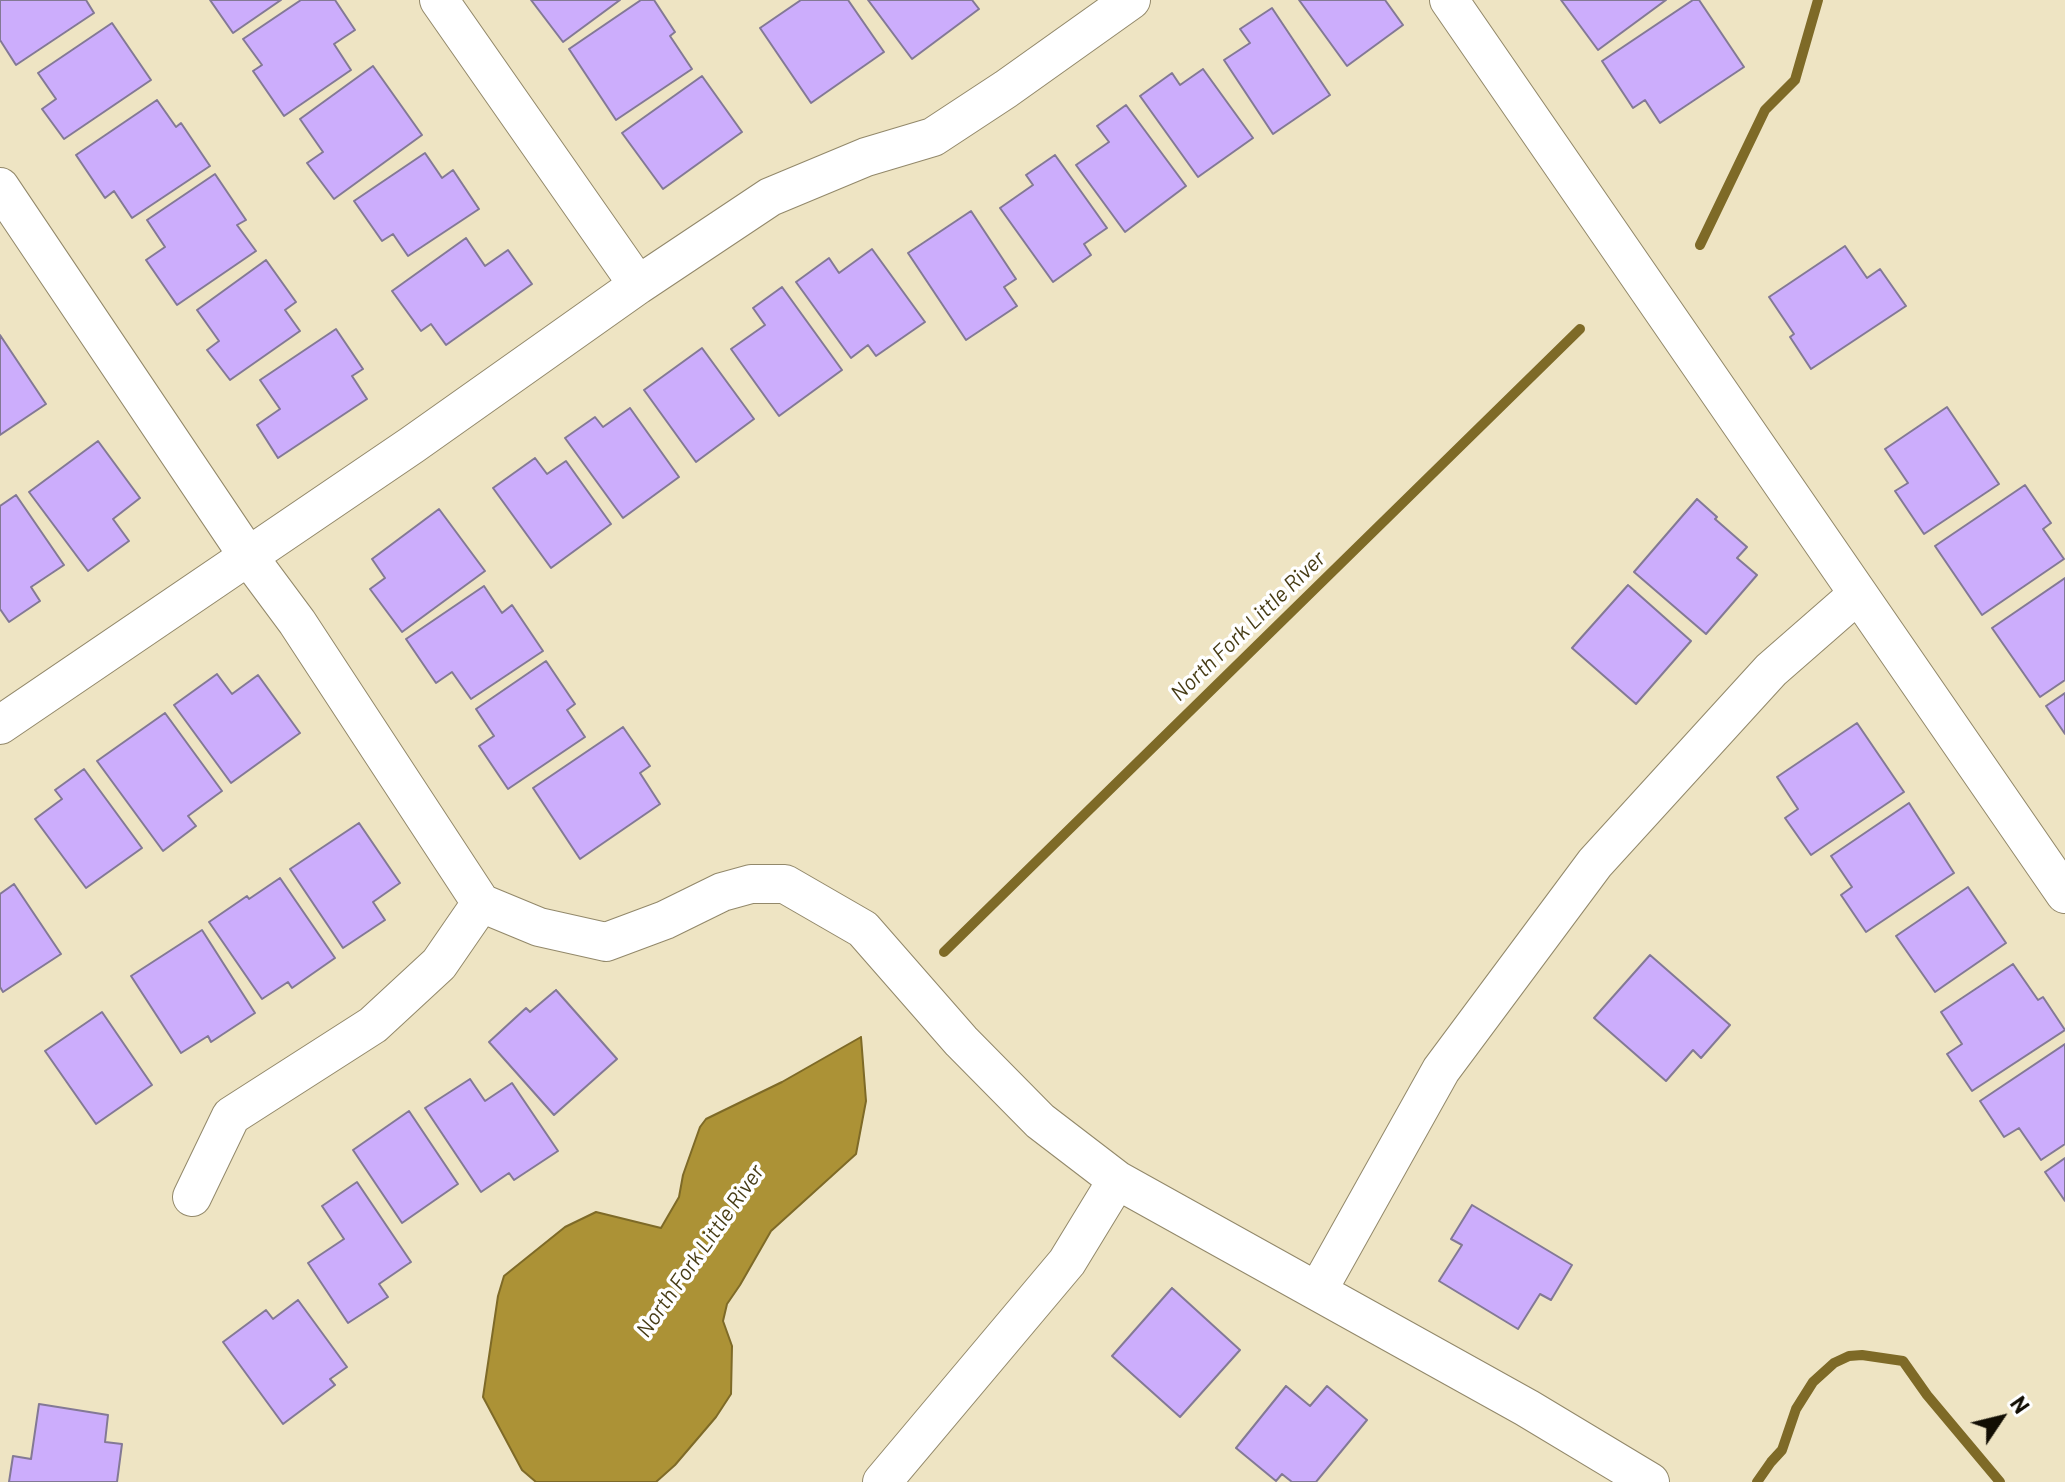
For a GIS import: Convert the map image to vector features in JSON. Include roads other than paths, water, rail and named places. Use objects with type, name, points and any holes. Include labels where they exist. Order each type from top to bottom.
[{"type":"street","points":[[439,0],[638,285]]},
{"type":"street","points":[[0,725],[770,197],[866,157],[933,137],[1131,0]]},
{"type":"street","points":[[1449,0],[2065,894]]},
{"type":"street","points":[[0,187],[248,556],[297,622],[481,903],[539,927],[606,942],[665,920],[722,892],[751,884],[785,884],[863,929],[961,1041],[1040,1121],[1117,1180],[1527,1408],[1650,1482]]},
{"type":"street","points":[[1318,1290],[1441,1070],[1595,863],[1771,670],[1858,594]]},
{"type":"street","points":[[192,1197],[231,1116],[373,1025],[439,964],[481,903]]},
{"type":"street","points":[[882,1482],[1067,1262],[1117,1180]]},
{"type":"water","points":[[861,1037],[866,1101],[856,1154],[771,1231],[727,1304],[723,1321],[732,1346],[731,1394],[716,1417],[675,1465],[656,1482],[536,1482],[522,1470],[483,1397],[498,1296],[504,1276],[565,1227],[596,1212],[661,1228],[679,1197],[683,1175],[700,1127],[706,1119],[782,1082]]},
{"type":"waterway","name":"North Fork Little River","points":[[1700,245],[1765,110],[1795,80],[1818,0]]},
{"type":"waterway","name":"North Fork Little River","points":[[944,952],[1580,329]]},
{"type":"waterway","points":[[1757,1482],[1782,1450],[1796,1409],[1813,1382],[1834,1363],[1849,1356],[1862,1355],[1903,1361],[1927,1395],[2000,1482]]}]
